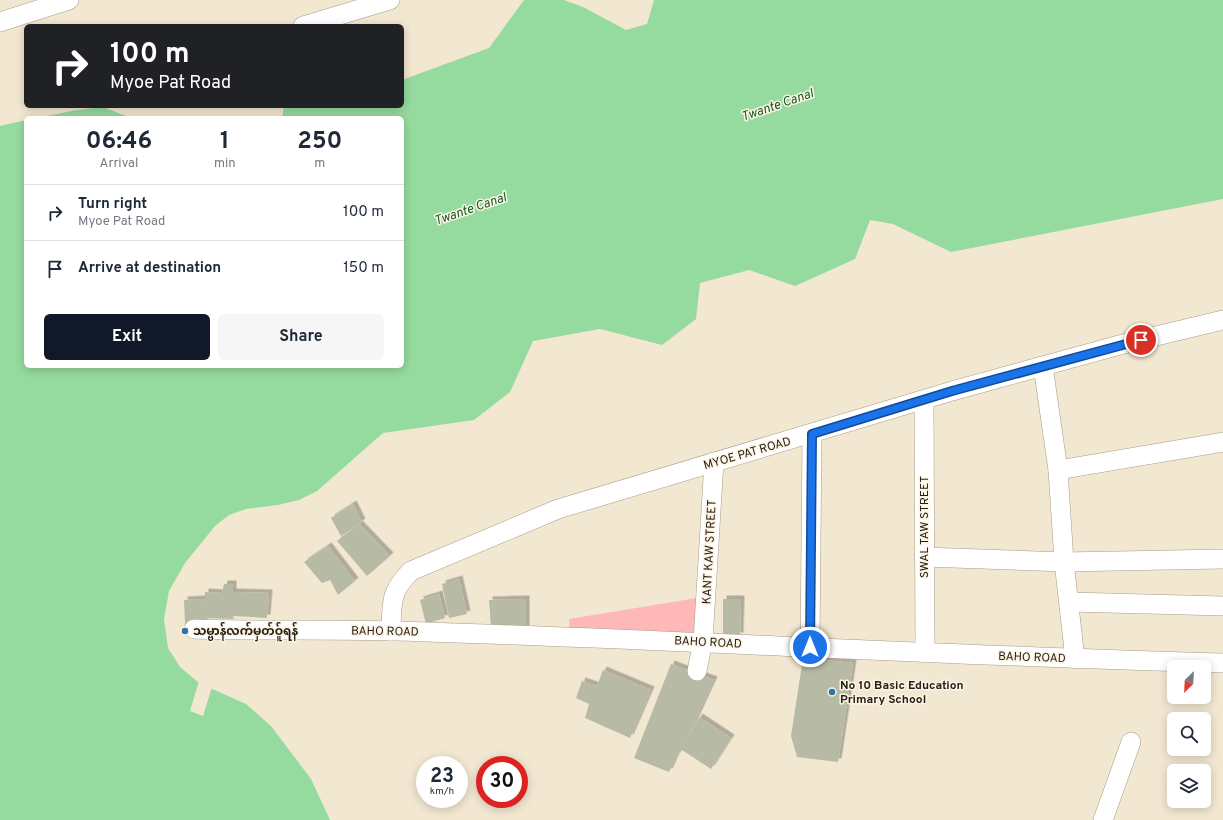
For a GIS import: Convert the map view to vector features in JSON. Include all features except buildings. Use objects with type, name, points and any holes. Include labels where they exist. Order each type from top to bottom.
[{"type":"street","points":[[0,22],[69,0]]},
{"type":"street","points":[[310,24],[390,0]]},
{"type":"street","name":"MYOE PAT ROAD","points":[[391,631],[392,599],[399,583],[411,571],[558,508],[1044,366],[1223,320]]},
{"type":"street","points":[[1044,366],[1058,470],[1064,562],[1070,602],[1075,659]]},
{"type":"street","name":"SWAL TAW STREET","points":[[924,400],[925,653]]},
{"type":"street","points":[[810,647],[812,434]]},
{"type":"street","points":[[1058,470],[1223,442]]},
{"type":"street","name":"KANT KAW STREET","points":[[697,671],[703,642],[714,462]]},
{"type":"street","points":[[924,557],[1064,562],[1223,559]]},
{"type":"street","points":[[1070,602],[1223,606]]},
{"type":"street","name":"BAHO ROAD","points":[[194,629],[391,631],[703,642],[1075,659],[1223,663]]},
{"type":"street","points":[[1103,820],[1131,742]]},
{"type":"shaded area","points":[[697,598],[696,638],[570,634],[569,619]]},
{"type":"water","name":"Twante Canal","points":[[524,0],[564,0],[583,7],[626,30],[647,24],[654,0],[1223,0],[1223,199],[951,252],[893,224],[870,220],[855,259],[795,286],[749,270],[700,283],[696,319],[662,345],[600,329],[533,341],[510,392],[474,420],[383,433],[317,491],[299,500],[278,505],[246,509],[229,515],[215,526],[185,563],[169,591],[164,619],[168,648],[180,667],[199,683],[246,704],[271,726],[311,779],[330,820],[0,820],[0,126],[24,120],[24,368],[404,368],[404,116],[282,116],[284,108],[404,108],[404,79],[489,48]]},
{"type":"water","points":[[106,108],[126,116],[47,116],[77,110]]},
{"type":"pier","points":[[199,681],[212,687],[203,716],[190,711]]},
{"type":"place","name":"သမ္ဗာန်လက်မှတ်ဝ်ူရန်","points":[[185,631]]},
{"type":"place","name":"No 10 Basic Education Primary School","points":[[832,692]]},
{"type":"route","points":[[810,647],[812,434],[952,391],[1141,340]]}]
